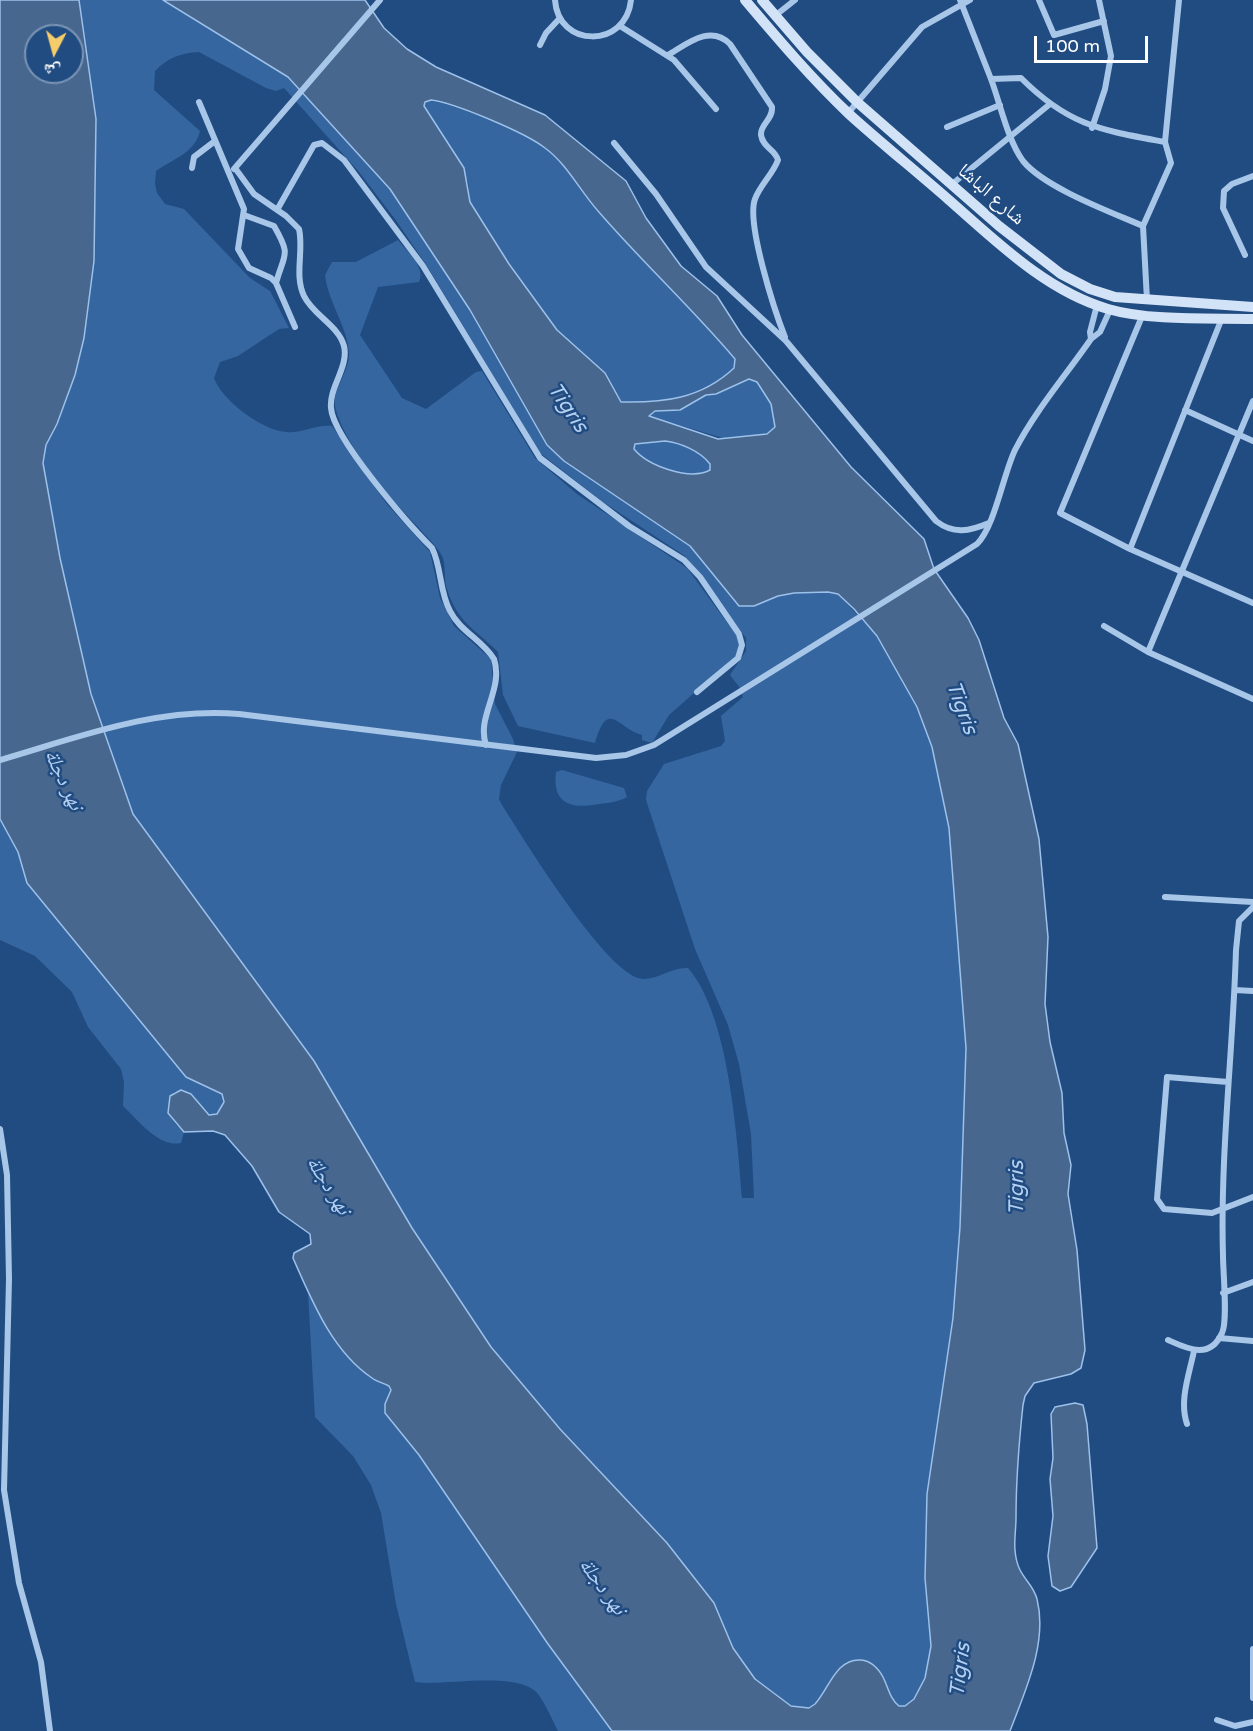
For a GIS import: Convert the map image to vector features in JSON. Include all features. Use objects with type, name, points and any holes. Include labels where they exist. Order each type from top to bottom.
[{"type":"main road","points":[[745,0],[779,41],[848,113],[1022,262],[1060,287],[1110,310],[1143,314],[1253,319]]},
{"type":"main road","name":"شارع الباشا","points":[[762,0],[857,102],[951,185],[1061,274],[1102,294],[1147,301],[1253,307]]},
{"type":"street","points":[[229,174],[380,0]]},
{"type":"street","points":[[555,0],[560,18],[574,31],[591,37],[609,33],[620,26],[630,10],[632,0]]},
{"type":"street","points":[[776,15],[795,0]]},
{"type":"street","points":[[848,113],[922,27],[960,2],[970,0]]},
{"type":"street","points":[[1039,0],[1051,32],[1056,36],[1104,21]]},
{"type":"street","points":[[1092,128],[1110,71],[1111,56],[1099,0]]},
{"type":"street","points":[[1147,301],[1143,226],[1170,170],[1171,159],[1165,142],[1179,0]]},
{"type":"street","points":[[960,2],[1019,154],[1033,171],[1083,200],[1143,226]]},
{"type":"street","points":[[540,45],[546,33],[560,18]]},
{"type":"street","points":[[620,26],[668,56],[686,72],[716,109]]},
{"type":"street","points":[[668,56],[701,36],[714,35],[723,38],[730,44],[772,108],[771,118],[763,127],[761,135],[766,147],[776,153],[778,160],[757,193],[753,206],[756,233],[770,296],[786,341]]},
{"type":"street","points":[[991,80],[1015,76],[1021,78],[1050,104],[1092,128],[1165,142]]},
{"type":"street","points":[[199,102],[244,215],[238,249],[249,268],[271,278],[276,283],[295,327]]},
{"type":"street","points":[[951,185],[1050,104]]},
{"type":"street","points":[[946,127],[1000,105]]},
{"type":"street","points":[[192,168],[194,158],[215,141]]},
{"type":"street","points":[[277,210],[314,145],[322,143],[344,160],[423,266],[540,458],[628,526],[684,560],[700,577],[739,634],[742,645],[738,658],[697,692]]},
{"type":"street","points":[[614,143],[656,194],[706,267],[786,341],[936,521],[959,531],[989,523]]},
{"type":"street","points":[[235,168],[254,194],[299,229],[300,276],[304,295],[336,333],[344,347],[344,361],[331,399],[331,413],[338,428],[383,494],[432,548],[436,557],[443,596],[452,614],[494,659],[495,691],[483,729],[486,745]]},
{"type":"street","points":[[1245,255],[1223,208],[1224,191],[1232,184],[1253,176]]},
{"type":"street","points":[[244,215],[274,226],[285,245],[286,255],[276,283]]},
{"type":"street","points":[[1091,339],[1090,328],[1097,305]]},
{"type":"street","points":[[0,760],[120,724],[179,713],[219,712],[596,758],[626,755],[654,745],[971,549],[981,540],[1009,464],[1021,439],[1091,339],[1100,332],[1110,310]]},
{"type":"street","points":[[1143,314],[1060,513],[1180,573],[1253,603]]},
{"type":"street","points":[[1130,549],[1222,318]]},
{"type":"street","points":[[1148,652],[1253,401]]},
{"type":"street","points":[[1185,410],[1253,441]]},
{"type":"street","points":[[1104,626],[1148,652],[1253,699]]},
{"type":"street","points":[[1165,897],[1253,902]]},
{"type":"street","points":[[1168,1340],[1194,1352],[1207,1350],[1219,1338],[1224,1324],[1222,1210],[1239,921],[1253,907]]},
{"type":"street","points":[[1235,990],[1253,991]]},
{"type":"street","points":[[1228,1082],[1167,1077],[1157,1199],[1164,1209],[1212,1213],[1253,1197]]},
{"type":"street","points":[[0,1129],[7,1175],[9,1279],[4,1490],[19,1583],[41,1662],[50,1731]]},
{"type":"street","points":[[1223,1293],[1253,1282]]},
{"type":"street","points":[[1219,1338],[1253,1341]]},
{"type":"street","points":[[1187,1424],[1184,1413],[1185,1394],[1194,1352]]},
{"type":"street","points":[[1253,1649],[1253,1698]]},
{"type":"street","points":[[1217,1720],[1235,1726],[1253,1722]]},
{"type":"shaded area","points":[[79,0],[163,0],[288,77],[390,189],[470,310],[547,446],[564,461],[690,546],[735,602],[754,606],[778,596],[794,593],[838,594],[877,636],[917,707],[932,747],[949,828],[966,1049],[960,1227],[953,1318],[927,1494],[925,1578],[931,1646],[925,1678],[914,1699],[905,1706],[899,1706],[893,1700],[878,1669],[847,1662],[820,1699],[809,1708],[791,1706],[755,1679],[733,1648],[713,1603],[667,1543],[560,1429],[491,1347],[412,1228],[314,1061],[133,814],[91,694],[60,558],[43,463],[46,445],[57,424],[75,375],[84,338],[94,261],[96,119]],"holes":[[[199,52],[266,88],[276,91],[284,88],[359,172],[395,219],[427,266],[540,453],[603,502],[685,556],[746,638],[746,651],[730,675],[740,688],[743,697],[721,716],[725,741],[721,746],[664,764],[647,791],[646,800],[695,949],[728,1025],[739,1064],[751,1134],[754,1198],[742,1198],[734,1110],[722,1045],[702,989],[688,968],[676,969],[644,979],[629,973],[610,957],[567,904],[502,805],[499,799],[501,785],[517,752],[495,704],[491,659],[454,626],[440,598],[430,552],[386,503],[332,426],[320,426],[297,432],[286,432],[265,426],[234,404],[218,387],[214,378],[220,362],[238,356],[279,329],[289,328],[270,291],[250,278],[184,209],[165,204],[157,193],[156,171],[188,150],[200,131],[154,90],[155,71],[175,57]]]},
{"type":"shaded area","points":[[427,101],[451,106],[487,119],[546,148],[560,162],[598,212],[735,359],[734,368],[709,387],[695,393],[667,400],[621,402],[605,373],[557,330],[509,264],[470,202],[468,182],[424,106]]},
{"type":"shaded area","points":[[398,240],[418,265],[419,282],[378,287],[360,335],[402,398],[426,409],[476,372],[482,371],[535,458],[577,494],[687,568],[737,636],[740,646],[736,656],[669,715],[652,743],[642,740],[642,735],[610,719],[600,729],[595,743],[518,726],[503,695],[498,652],[456,610],[446,585],[441,554],[382,488],[347,436],[335,403],[338,388],[347,368],[348,343],[325,275],[332,262],[356,262]]},
{"type":"shaded area","points":[[751,379],[766,392],[772,406],[775,428],[767,434],[726,439],[649,416],[655,411],[680,410],[706,395],[716,394]]},
{"type":"shaded area","points":[[665,441],[696,452],[710,464],[710,470],[692,474],[670,470],[649,461],[634,449],[636,444]]},
{"type":"shaded area","points":[[562,770],[624,788],[627,797],[613,802],[572,805],[561,798],[557,792],[556,772]]},
{"type":"shaded area","points":[[0,819],[18,852],[32,890],[96,964],[186,1077],[222,1094],[223,1107],[218,1114],[211,1115],[191,1095],[181,1091],[174,1092],[169,1110],[172,1119],[184,1132],[181,1143],[165,1141],[157,1137],[123,1106],[124,1082],[121,1069],[88,1027],[72,992],[35,956],[0,940]]},
{"type":"shaded area","points":[[308,1293],[328,1328],[352,1361],[374,1379],[389,1386],[391,1394],[385,1404],[395,1424],[419,1455],[548,1644],[612,1731],[558,1731],[538,1694],[528,1687],[515,1683],[481,1680],[415,1682],[396,1604],[381,1513],[371,1485],[353,1456],[315,1417]]},
{"type":"water","points":[[0,0],[79,0],[82,24],[24,24],[24,84],[84,84],[84,35],[96,119],[94,261],[84,338],[75,375],[57,424],[46,445],[43,463],[60,558],[91,694],[133,814],[314,1061],[412,1228],[491,1347],[560,1429],[667,1543],[714,1603],[733,1648],[755,1679],[791,1706],[809,1708],[820,1698],[839,1669],[852,1661],[861,1660],[871,1663],[879,1671],[891,1696],[899,1706],[905,1706],[914,1699],[925,1678],[931,1646],[925,1578],[927,1494],[953,1318],[960,1227],[966,1048],[949,828],[932,747],[917,707],[877,636],[838,594],[794,593],[778,596],[754,606],[739,606],[690,546],[564,461],[547,445],[470,310],[390,189],[288,77],[163,0],[365,0],[384,28],[407,49],[436,67],[545,115],[626,181],[646,218],[681,266],[717,296],[742,335],[851,467],[924,539],[934,569],[968,618],[979,640],[1004,718],[1018,744],[1039,839],[1048,937],[1045,1004],[1050,1042],[1062,1093],[1064,1133],[1071,1165],[1068,1194],[1077,1250],[1085,1350],[1081,1368],[1071,1374],[1034,1383],[1025,1396],[1023,1405],[1017,1475],[1015,1550],[1019,1567],[1037,1599],[1040,1633],[1028,1683],[1010,1731],[612,1731],[548,1644],[419,1455],[385,1413],[385,1404],[391,1390],[389,1386],[374,1379],[358,1367],[334,1340],[293,1258],[294,1253],[311,1244],[310,1234],[279,1212],[252,1166],[225,1135],[213,1131],[184,1132],[168,1113],[170,1096],[181,1090],[191,1094],[209,1115],[217,1114],[224,1102],[222,1094],[186,1077],[27,883],[18,852],[0,819]],"holes":[[[431,100],[490,120],[536,142],[553,154],[591,203],[735,359],[734,368],[708,387],[695,393],[667,400],[621,402],[605,373],[557,330],[509,264],[470,202],[464,168],[424,106],[425,102]],[[749,379],[757,382],[771,404],[775,427],[767,434],[718,439],[649,416],[655,411],[680,410],[706,395],[716,394]],[[665,441],[696,452],[710,464],[710,470],[692,474],[670,470],[649,461],[634,449],[635,444]]]},
{"type":"water","points":[[1075,1403],[1083,1405],[1087,1424],[1097,1548],[1071,1587],[1060,1591],[1052,1586],[1048,1556],[1053,1516],[1050,1479],[1053,1458],[1051,1414],[1055,1407]]},
{"type":"water label","name":"Tigris","points":[[567,408]]},
{"type":"water label","name":"Tigris","points":[[961,708]]},
{"type":"water label","name":"نهر دجلة","points":[[63,780]]},
{"type":"water label","name":"نهر دجلة","points":[[328,1186]]},
{"type":"water label","name":"Tigris","points":[[1017,1188]]},
{"type":"water label","name":"نهر دجلة","points":[[602,1587]]},
{"type":"water label","name":"Tigris","points":[[961,1670]]}]
